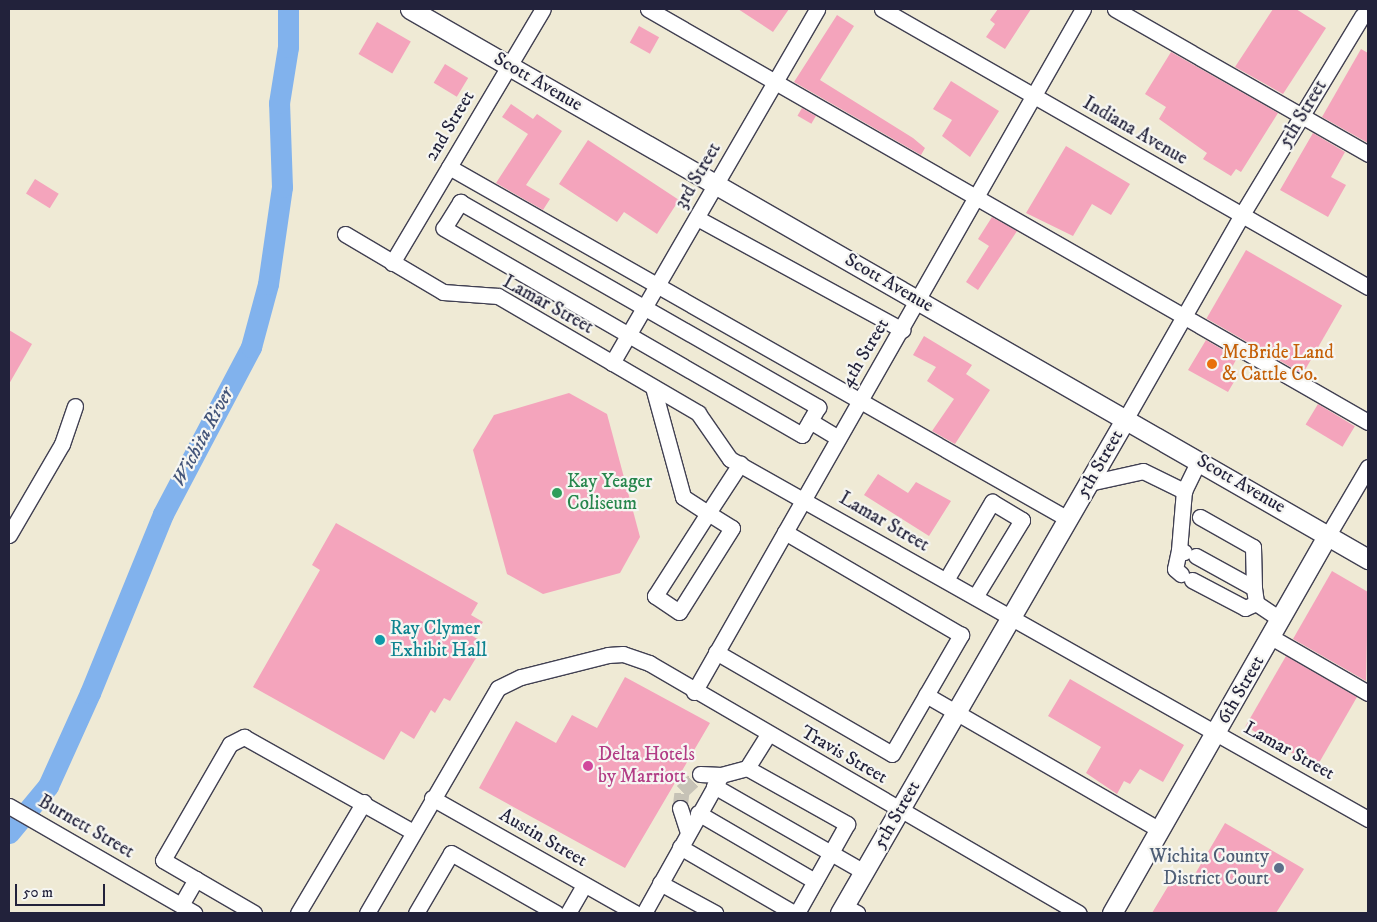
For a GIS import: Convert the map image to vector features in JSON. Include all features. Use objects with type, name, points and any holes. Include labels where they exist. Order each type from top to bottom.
[{"type":"main road","name":"Scott Avenue","points":[[410,9],[1126,418],[1368,559]]},
{"type":"main road","name":"5th Street","points":[[847,911],[864,872],[1126,418]]},
{"type":"main road","name":"6th Street","points":[[1112,913],[1328,535]]},
{"type":"street","name":"2nd Street","points":[[392,263],[543,9]]},
{"type":"street","points":[[648,9],[1368,422]]},
{"type":"street","name":"3rd Street","points":[[612,363],[659,286],[817,9]]},
{"type":"street","name":"Indiana Avenue","points":[[882,9],[1368,287]]},
{"type":"street","name":"4th Street","points":[[694,692],[838,438],[919,301],[1083,9]]},
{"type":"street","points":[[1115,9],[1368,154]]},
{"type":"street","name":"5th Street","points":[[1126,418],[1241,216],[1302,116],[1360,15]]},
{"type":"street","points":[[449,167],[1068,519]]},
{"type":"street","points":[[460,202],[646,307],[818,407],[802,435],[444,228],[460,202]]},
{"type":"street","points":[[427,203],[451,216]]},
{"type":"street","points":[[697,218],[902,330]]},
{"type":"street","name":"Lamar Street","points":[[345,234],[444,292],[498,296],[698,413],[723,452],[740,464],[1368,819]]},
{"type":"street","points":[[653,387],[683,497],[708,513],[732,528],[679,612],[655,596],[708,513],[740,464]]},
{"type":"street","points":[[9,535],[62,444],[75,406]]},
{"type":"street","points":[[810,421],[838,438]]},
{"type":"street","points":[[1199,460],[1184,491],[1191,514],[1187,553],[1176,569],[1186,577],[1245,608],[1256,604]]},
{"type":"street","name":"6th Street","points":[[1328,535],[1368,467]]},
{"type":"street","points":[[1089,483],[1143,471],[1184,491]]},
{"type":"street","points":[[946,580],[992,502],[1022,520],[975,597]]},
{"type":"street","points":[[1191,514],[1253,547],[1256,604]]},
{"type":"street","points":[[716,652],[892,754],[961,635],[785,532]]},
{"type":"street","points":[[1187,553],[1254,588]]},
{"type":"street","points":[[1256,604],[1281,620]]},
{"type":"street","points":[[1271,637],[1368,693]]},
{"type":"street","name":"Travis Street","points":[[367,913],[488,702],[508,682],[608,655],[623,654],[649,663],[694,692],[1078,913]]},
{"type":"street","points":[[926,695],[1160,830]]},
{"type":"street","points":[[644,913],[718,780],[747,768],[768,734]]},
{"type":"street","points":[[254,913],[163,860],[230,744],[244,737],[364,802],[414,832]]},
{"type":"street","points":[[680,847],[796,913],[847,824],[747,768]]},
{"type":"street","points":[[700,774],[718,780],[864,872]]},
{"type":"street","name":"Austin Street","points":[[432,798],[635,913]]},
{"type":"street","points":[[298,913],[364,802]]},
{"type":"street","name":"Burnett Street","points":[[9,806],[194,913]]},
{"type":"street","points":[[680,808],[688,832]]},
{"type":"street","points":[[698,813],[815,881]]},
{"type":"street","points":[[416,913],[451,853],[556,913]]},
{"type":"street","points":[[181,905],[196,879]]},
{"type":"street","points":[[660,883],[715,913]]},
{"type":"street","points":[[568,913],[584,884]]},
{"type":"building","points":[[738,9],[789,9],[773,32]]},
{"type":"building","points":[[998,9],[1031,9],[1005,49],[986,37],[995,24],[990,20]]},
{"type":"building","points":[[1273,9],[1296,9],[1326,28],[1283,94],[1235,67]]},
{"type":"building","points":[[837,15],[854,26],[820,80],[913,138],[925,148],[921,155],[794,82]]},
{"type":"building","points":[[377,22],[411,42],[392,74],[358,54]]},
{"type":"building","points":[[639,26],[659,37],[650,54],[630,43]]},
{"type":"building","points":[[1361,49],[1368,53],[1368,143],[1322,117]]},
{"type":"building","points":[[1171,52],[1278,113],[1241,172],[1236,169],[1231,176],[1203,159],[1207,153],[1159,119],[1166,107],[1145,94]]},
{"type":"building","points":[[445,64],[468,78],[457,97],[434,83]]},
{"type":"building","points":[[951,81],[999,111],[970,157],[942,136],[952,120],[933,109]]},
{"type":"building","points":[[511,104],[533,119],[537,114],[562,131],[526,185],[550,199],[543,210],[496,183],[528,134],[502,117]]},
{"type":"building","points":[[802,108],[816,116],[811,124],[798,116]]},
{"type":"building","points":[[1313,133],[1345,152],[1331,177],[1346,185],[1328,217],[1280,190]]},
{"type":"building","points":[[588,140],[679,200],[657,234],[624,212],[617,222],[559,184]]},
{"type":"building","points":[[1066,146],[1130,184],[1111,215],[1092,204],[1073,236],[1026,213]]},
{"type":"building","points":[[35,179],[59,194],[50,208],[26,193]]},
{"type":"building","points":[[992,217],[1017,231],[978,290],[966,282],[989,246],[978,239]]},
{"type":"building","points":[[1246,250],[1342,306],[1303,374],[1206,318]]},
{"type":"building","points":[[9,330],[32,344],[9,384]]},
{"type":"building","points":[[924,336],[972,365],[966,374],[990,390],[955,444],[932,431],[954,399],[927,381],[936,367],[913,355]]},
{"type":"building","name":"McBride Land & Cattle Co.","points":[[1206,340],[1237,358],[1230,371],[1238,375],[1228,392],[1188,370]]},
{"type":"building","name":"Kay Yeager Coliseum","points":[[569,393],[607,414],[640,537],[620,573],[543,594],[507,574],[473,450],[494,415]]},
{"type":"building","points":[[1318,404],[1355,426],[1342,447],[1306,425]]},
{"type":"building","points":[[878,474],[908,493],[916,482],[951,501],[929,536],[864,495]]},
{"type":"building","name":"Ray Clymer Exhibit Hall","points":[[336,523],[478,603],[471,615],[483,622],[474,637],[485,643],[450,701],[444,698],[435,713],[431,710],[414,739],[401,731],[384,760],[253,687],[320,570],[312,565]]},
{"type":"building","points":[[1332,571],[1368,592],[1366,681],[1293,639]]},
{"type":"building","points":[[1286,656],[1357,697],[1317,767],[1246,726]]},
{"type":"building","name":"Delta Hotels by Marriott","points":[[625,677],[710,723],[625,868],[479,788],[516,721],[556,743],[572,715],[597,728]]},
{"type":"building","points":[[1070,679],[1184,745],[1163,782],[1140,769],[1130,784],[1124,781],[1117,794],[1086,773],[1101,747],[1048,716]]},
{"type":"building","name":"Wichita County District Court","points":[[1225,823],[1304,869],[1276,913],[1152,913],[1173,878],[1188,886]]},
{"type":"waterway","name":"Wichita River","points":[[9,833],[48,786],[90,693],[163,514],[251,347],[268,284],[282,187],[279,103],[288,47],[288,9]]},
{"type":"tunnel","points":[[680,808],[682,791],[700,774]]},
{"type":"place","name":"McBride Land & Cattle Co.","points":[[1212,364]]},
{"type":"place","name":"Kay Yeager Coliseum","points":[[557,493]]},
{"type":"place","name":"Ray Clymer Exhibit Hall","points":[[380,640]]},
{"type":"place","name":"Delta Hotels by Marriott","points":[[588,766]]},
{"type":"place","name":"Wichita County District Court","points":[[1279,868]]}]
